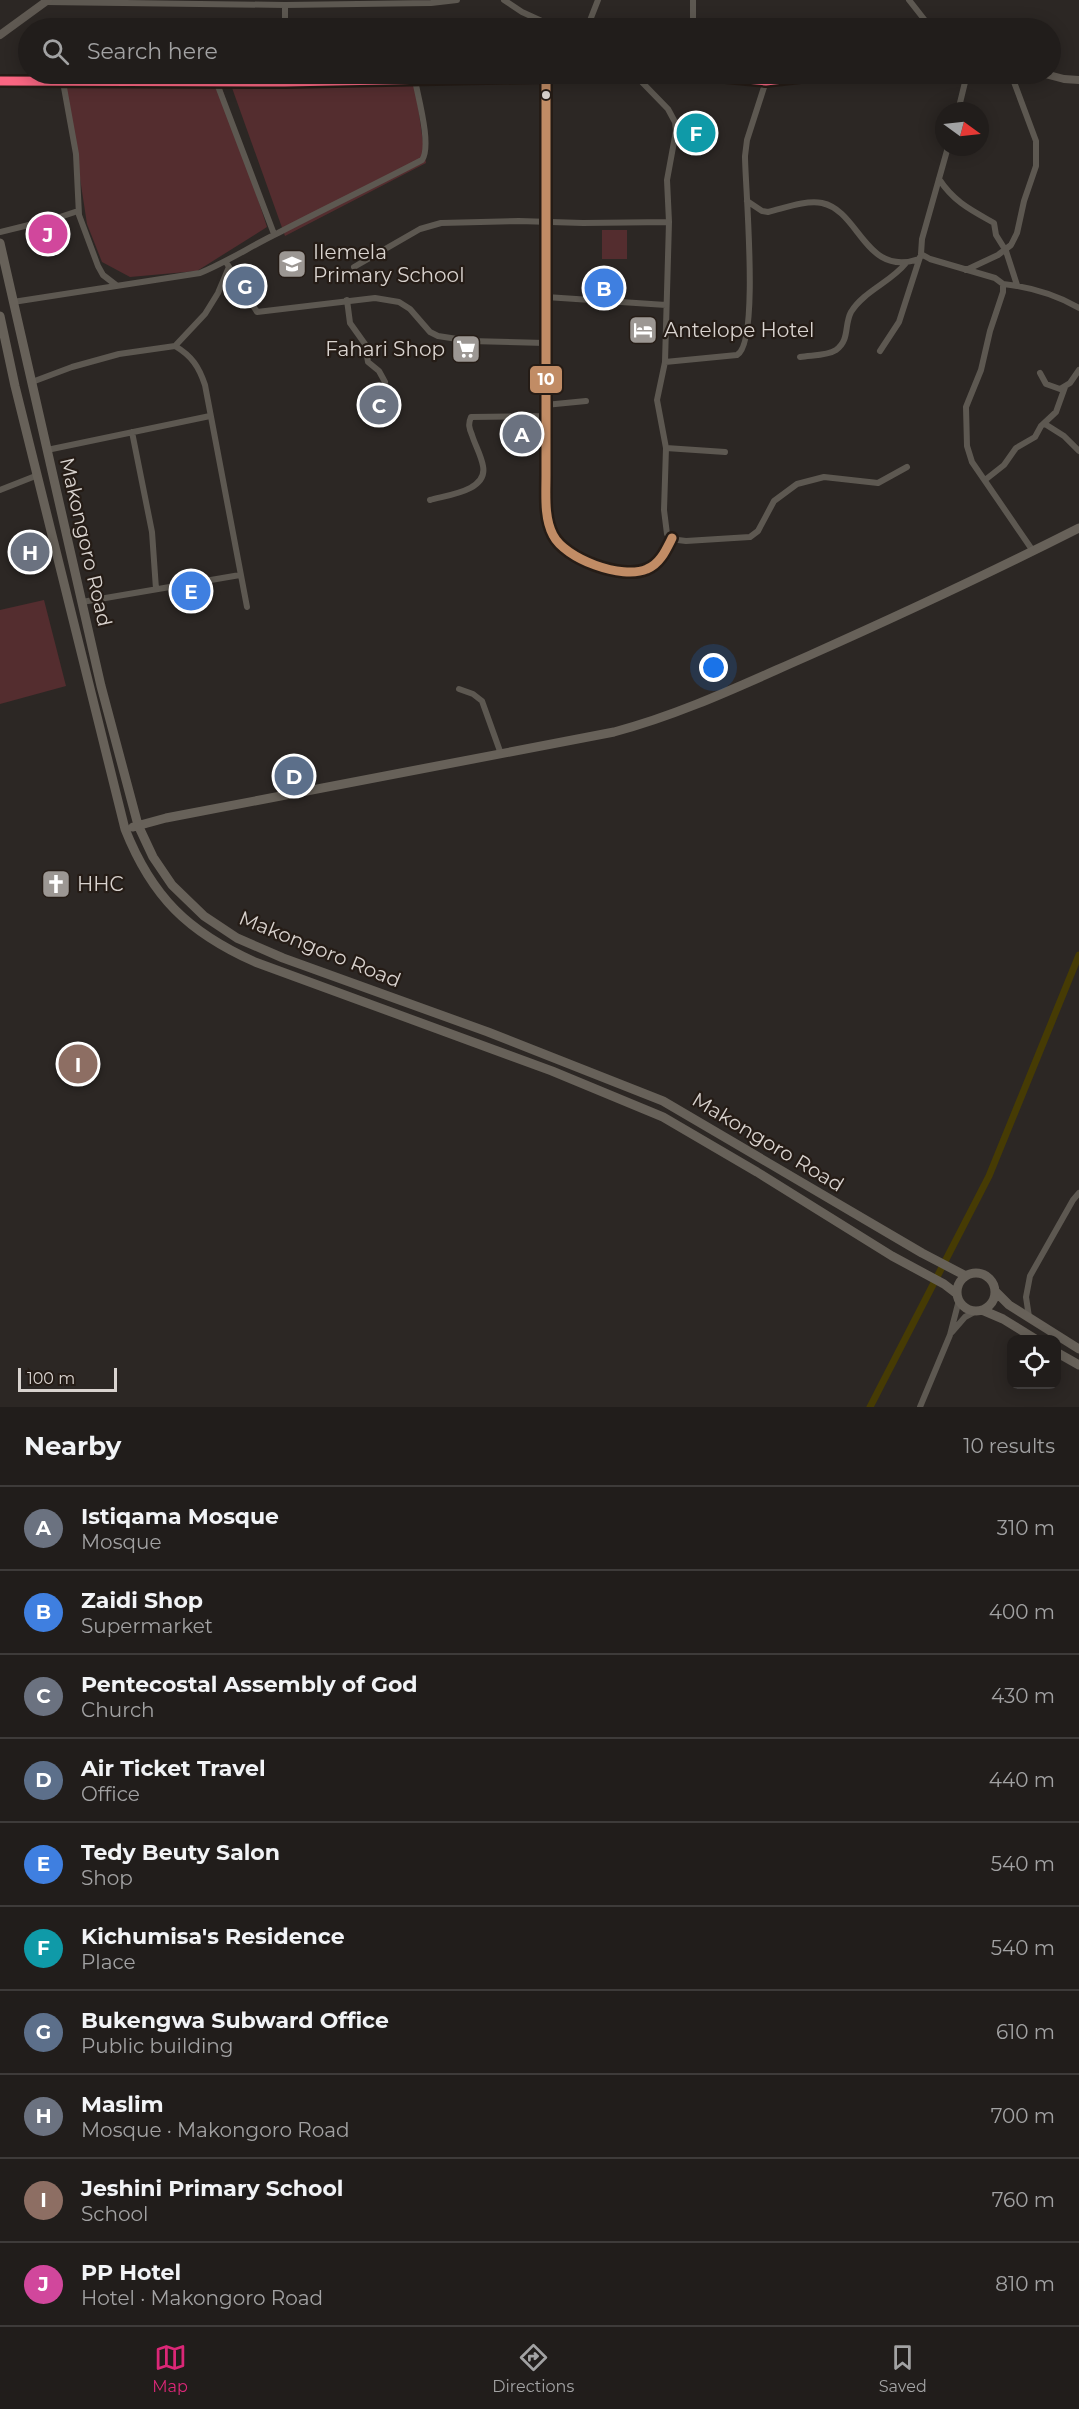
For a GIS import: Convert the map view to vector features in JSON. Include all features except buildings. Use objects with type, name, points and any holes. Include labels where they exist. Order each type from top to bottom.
[{"type":"main road","name":"Makongoro Road","points":[[0,243],[101,686],[138,825],[153,857],[178,892],[204,916],[237,938],[283,958],[488,1032],[663,1101],[922,1253],[966,1276],[972,1273],[985,1275],[990,1279],[995,1291],[1009,1305],[1079,1349]]},
{"type":"main road","name":"Makongoro Road","points":[[0,316],[124,829],[149,880],[194,928],[231,951],[552,1071],[663,1117],[737,1159],[958,1297],[966,1308],[1003,1319],[1028,1335]]},
{"type":"main road","points":[[124,829],[166,818],[614,732],[676,713],[942,596],[1079,528]]},
{"type":"main road","points":[[958,1297],[959,1284],[966,1276]]},
{"type":"main road","points":[[979,1310],[992,1302],[995,1291]]},
{"type":"main road","points":[[1061,1355],[1079,1365]]},
{"type":"street","points":[[24,18],[47,1],[285,5],[321,2],[457,0]]},
{"type":"street","points":[[504,0],[535,18]]},
{"type":"street","points":[[591,18],[598,0]]},
{"type":"street","points":[[693,0],[693,18]]},
{"type":"street","points":[[909,0],[923,18]]},
{"type":"street","points":[[285,5],[285,18]]},
{"type":"street","points":[[0,35],[18,22]]},
{"type":"street","points":[[1061,78],[1079,80]]},
{"type":"street","points":[[0,81],[18,81]]},
{"type":"street","points":[[63,84],[75,154],[78,211],[98,266],[103,275],[116,285]]},
{"type":"street","points":[[217,84],[274,234]]},
{"type":"street","points":[[13,302],[192,275],[227,264],[274,234],[353,196],[422,159],[426,148],[416,84]]},
{"type":"street","points":[[546,84],[545,416],[547,509],[552,534],[564,550],[599,566],[626,572],[648,569],[659,561],[672,538]]},
{"type":"street","points":[[644,84],[668,109],[675,122],[667,180],[669,222],[665,362],[657,400],[666,448],[665,528],[672,538],[686,541],[750,537],[758,531],[774,501],[797,484],[824,477],[878,483],[907,467]]},
{"type":"street","points":[[665,362],[737,355],[743,351],[750,306],[745,177],[747,140],[764,84]]},
{"type":"street","points":[[960,102],[965,84]]},
{"type":"street","points":[[966,270],[1006,250],[1017,233],[1038,156],[1036,141],[1015,84]]},
{"type":"street","points":[[880,351],[898,322],[920,256],[922,239],[945,156]]},
{"type":"street","points":[[939,179],[953,198]]},
{"type":"street","points":[[936,191],[953,198],[970,211],[993,221],[996,236],[1006,250],[1017,285]]},
{"type":"street","points":[[747,201],[756,208],[768,212],[810,203],[829,206],[848,221],[870,249],[886,258],[906,263]]},
{"type":"street","points":[[0,232],[78,211]]},
{"type":"street","points":[[354,267],[405,236],[431,225],[451,222],[669,222]]},
{"type":"street","points":[[800,357],[832,352],[841,346],[846,336],[851,312],[871,293],[892,278],[906,263],[920,256],[995,278],[1003,284],[1017,285],[1063,298],[1079,308]]},
{"type":"street","points":[[227,264],[257,312],[375,298],[399,302],[419,316],[430,332],[447,338],[545,343]]},
{"type":"street","points":[[32,382],[102,358],[176,346],[209,309],[227,264]]},
{"type":"street","points":[[1003,284],[1003,292],[981,370],[966,407],[968,454],[1033,551]]},
{"type":"street","points":[[546,297],[666,304]]},
{"type":"street","points":[[347,300],[350,323],[365,344],[368,362],[379,371],[385,382]]},
{"type":"street","points":[[176,346],[189,354],[200,369],[205,385],[247,607]]},
{"type":"street","points":[[985,480],[1004,465],[1016,448],[1035,437],[1061,405],[1065,387],[1079,370]]},
{"type":"street","points":[[1040,373],[1046,384],[1054,388],[1065,387]]},
{"type":"street","points":[[545,405],[586,401]]},
{"type":"street","points":[[47,450],[210,416]]},
{"type":"street","points":[[430,500],[471,488],[480,480],[483,465],[469,427],[471,417],[545,416]]},
{"type":"street","points":[[1045,424],[1064,436],[1079,451]]},
{"type":"street","points":[[132,432],[152,532],[156,589]]},
{"type":"street","points":[[666,448],[725,452]]},
{"type":"street","points":[[0,490],[38,475]]},
{"type":"street","points":[[82,602],[240,575]]},
{"type":"street","points":[[459,688],[482,701],[501,754]]},
{"type":"street","points":[[1029,1317],[1026,1297],[1030,1275],[1079,1193]]},
{"type":"street","points":[[920,1407],[950,1335],[958,1297]]},
{"type":"street","points":[[950,1335],[959,1323],[979,1310]]},
{"type":"shaded area","points":[[221,84],[267,227],[197,271],[130,277],[102,262],[87,224],[66,87]]},
{"type":"shaded area","points":[[231,85],[415,85],[426,163],[285,236]]},
{"type":"shaded area","points":[[602,230],[627,230],[627,259],[602,259]]},
{"type":"shaded area","points":[[44,600],[66,686],[0,704],[0,610]]},
{"type":"waterway","points":[[870,1407],[989,1176],[1079,955]]},
{"type":"transit line","points":[[0,81],[18,81]]},
{"type":"transit line","name":"10","points":[[546,84],[546,499],[548,521],[559,544],[569,552],[595,565],[623,572],[636,572],[652,567],[662,556],[672,538]]},
{"type":"place","name":"Kichumisa's Residence","points":[[696,133]]},
{"type":"place","name":"PP Hotel","points":[[48,234]]},
{"type":"place","name":"Ilemela Primary School","points":[[292,264]]},
{"type":"place","name":"Bukengwa Subward Office","points":[[245,286]]},
{"type":"place","name":"Zaidi Shop","points":[[604,288]]},
{"type":"place","name":"Antelope Hotel","points":[[643,330]]},
{"type":"place","name":"Fahari Shop","points":[[466,349]]},
{"type":"place","name":"Pentecostal Assembly of God","points":[[379,405]]},
{"type":"place","name":"Istiqama Mosque","points":[[522,434]]},
{"type":"place","name":"Maslim","points":[[30,552]]},
{"type":"place","name":"Tedy Beuty Salon","points":[[191,591]]},
{"type":"place","name":"Air Ticket Travel","points":[[294,776]]},
{"type":"place","name":"HHC","points":[[56,884]]},
{"type":"place","name":"Jeshini Primary School","points":[[78,1064]]}]
